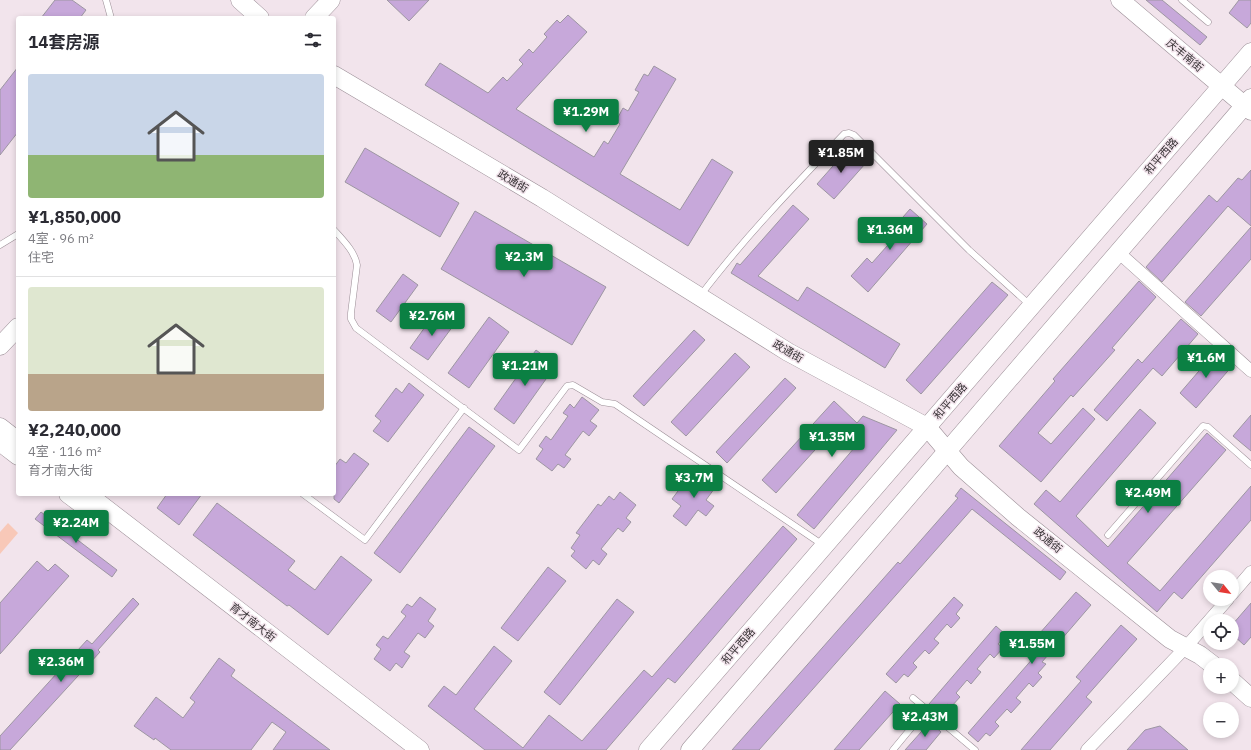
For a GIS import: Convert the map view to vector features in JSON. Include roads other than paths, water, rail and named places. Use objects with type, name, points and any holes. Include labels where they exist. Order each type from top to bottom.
[{"type":"main road","points":[[240,0],[258,16]]},
{"type":"main road","points":[[316,16],[331,0]]},
{"type":"main road","name":"庆丰南街","points":[[1120,0],[1222,86],[1249,105]]},
{"type":"main road","name":"和平西路","points":[[648,750],[1251,52]]},
{"type":"main road","name":"政通街","points":[[336,76],[542,198],[788,352],[927,427],[961,467],[1018,517],[1170,640],[1186,647],[1204,658]]},
{"type":"main road","points":[[690,750],[1118,252],[1249,105]]},
{"type":"main road","points":[[0,346],[16,331]]},
{"type":"main road","points":[[0,427],[16,439]]},
{"type":"main road","points":[[0,442],[16,454]]},
{"type":"main road","name":"育才南大街","points":[[71,496],[400,750]]},
{"type":"main road","name":"育才南大街","points":[[90,496],[420,750]]},
{"type":"main road","points":[[1239,687],[1251,698]]},
{"type":"street","points":[[1118,252],[1251,372]]},
{"type":"street","points":[[1239,586],[1251,572]]},
{"type":"street","points":[[1087,750],[1186,647],[1222,606]]},
{"type":"lane","points":[[106,0],[110,16]]},
{"type":"lane","points":[[1182,0],[1208,22]]},
{"type":"lane","points":[[699,296],[723,265],[780,200],[844,134],[849,133],[854,135],[969,250],[1032,306]]},
{"type":"lane","points":[[336,232],[356,258],[357,265],[351,313],[351,319],[356,328],[519,450],[567,386],[573,385],[602,402],[615,404],[824,546]]},
{"type":"lane","points":[[0,245],[16,235]]},
{"type":"lane","points":[[306,496],[364,540],[464,408]]},
{"type":"lane","points":[[1108,535],[1203,426],[1208,427],[1251,465]]},
{"type":"lane","points":[[913,698],[975,750]]},
{"type":"lane","points":[[893,750],[926,710]]}]
